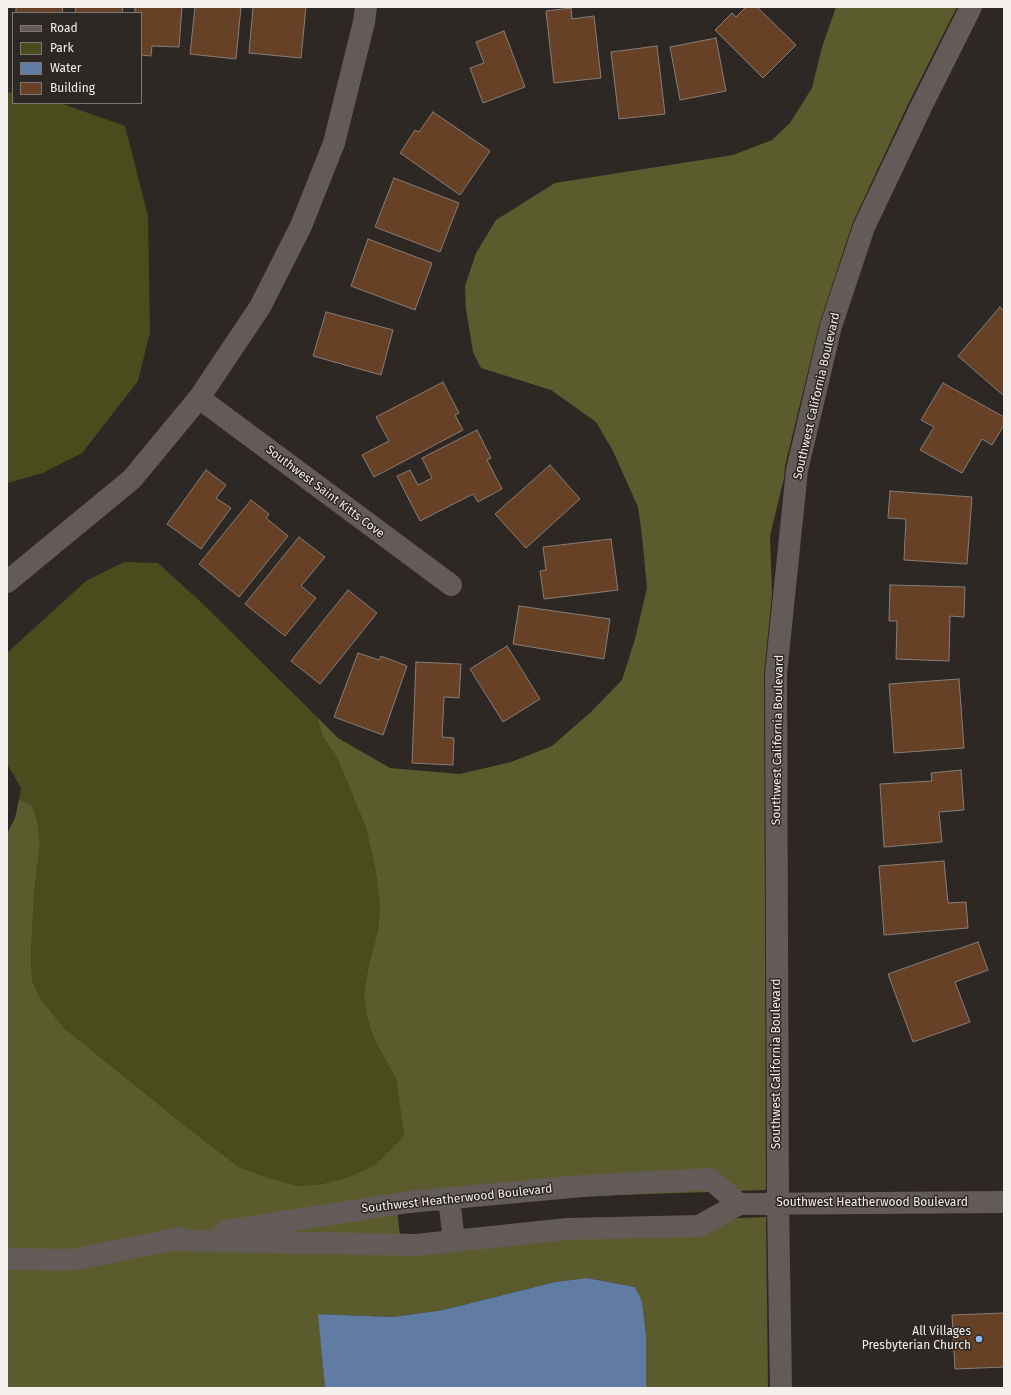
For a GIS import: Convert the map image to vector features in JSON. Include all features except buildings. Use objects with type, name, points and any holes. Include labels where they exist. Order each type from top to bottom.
[{"type":"street","points":[[7,582],[132,479],[199,398],[260,308],[301,226],[334,143],[364,22],[366,7]]},
{"type":"street","name":"Southwest California Boulevard","points":[[781,1388],[778,1203],[776,674],[797,470],[832,326],[864,227],[921,107],[971,7]]},
{"type":"street","name":"Southwest Saint Kitts Cove","points":[[199,398],[451,585]]},
{"type":"street","name":"Southwest Heatherwood Boulevard","points":[[7,1259],[71,1260],[167,1240],[409,1202],[582,1186],[710,1179],[739,1204]]},
{"type":"street","points":[[449,1198],[454,1241]]},
{"type":"street","name":"Southwest Heatherwood Boulevard","points":[[167,1240],[416,1245],[568,1229],[699,1226],[739,1204],[1004,1202]]},
{"type":"green space","points":[[836,7],[957,7],[910,100],[853,222],[820,322],[785,466],[784,478],[770,536],[772,594],[764,674],[766,1190],[473,1200],[397,1209],[400,1236],[476,1228],[766,1217],[768,1388],[646,1388],[646,1334],[642,1301],[635,1287],[587,1278],[555,1282],[443,1310],[393,1317],[319,1314],[325,1388],[7,1388],[7,834],[15,818],[19,799],[33,807],[40,843],[34,896],[31,954],[32,980],[40,998],[63,1027],[189,1129],[239,1167],[269,1178],[298,1186],[322,1184],[349,1177],[376,1164],[404,1136],[396,1079],[373,1037],[367,1017],[364,993],[369,963],[378,931],[380,905],[375,867],[366,828],[337,757],[323,737],[317,717],[338,738],[390,768],[460,774],[511,762],[552,746],[592,711],[622,680],[635,639],[647,588],[638,507],[613,451],[596,422],[551,390],[481,368],[473,352],[466,309],[465,286],[476,253],[496,220],[555,183],[733,155],[772,140],[790,123],[812,88],[822,47]]},
{"type":"green space","points":[[7,92],[12,93],[12,104],[63,104],[125,126],[148,216],[150,332],[138,381],[82,453],[43,473],[7,483]]},
{"type":"green space","points":[[124,562],[158,563],[203,604],[317,717],[323,737],[337,757],[366,828],[375,867],[380,905],[378,932],[369,963],[364,993],[367,1017],[373,1037],[396,1079],[404,1136],[376,1164],[349,1177],[322,1184],[298,1186],[269,1178],[239,1167],[189,1129],[63,1027],[40,998],[32,980],[31,954],[34,896],[40,843],[33,807],[19,799],[21,788],[7,764],[7,653],[86,581]]},
{"type":"water","points":[[587,1278],[635,1287],[642,1301],[646,1334],[646,1388],[325,1388],[318,1314],[393,1317],[443,1310],[555,1282]]},
{"type":"place","name":"All Villages Presbyterian Church","points":[[979,1339]]}]
